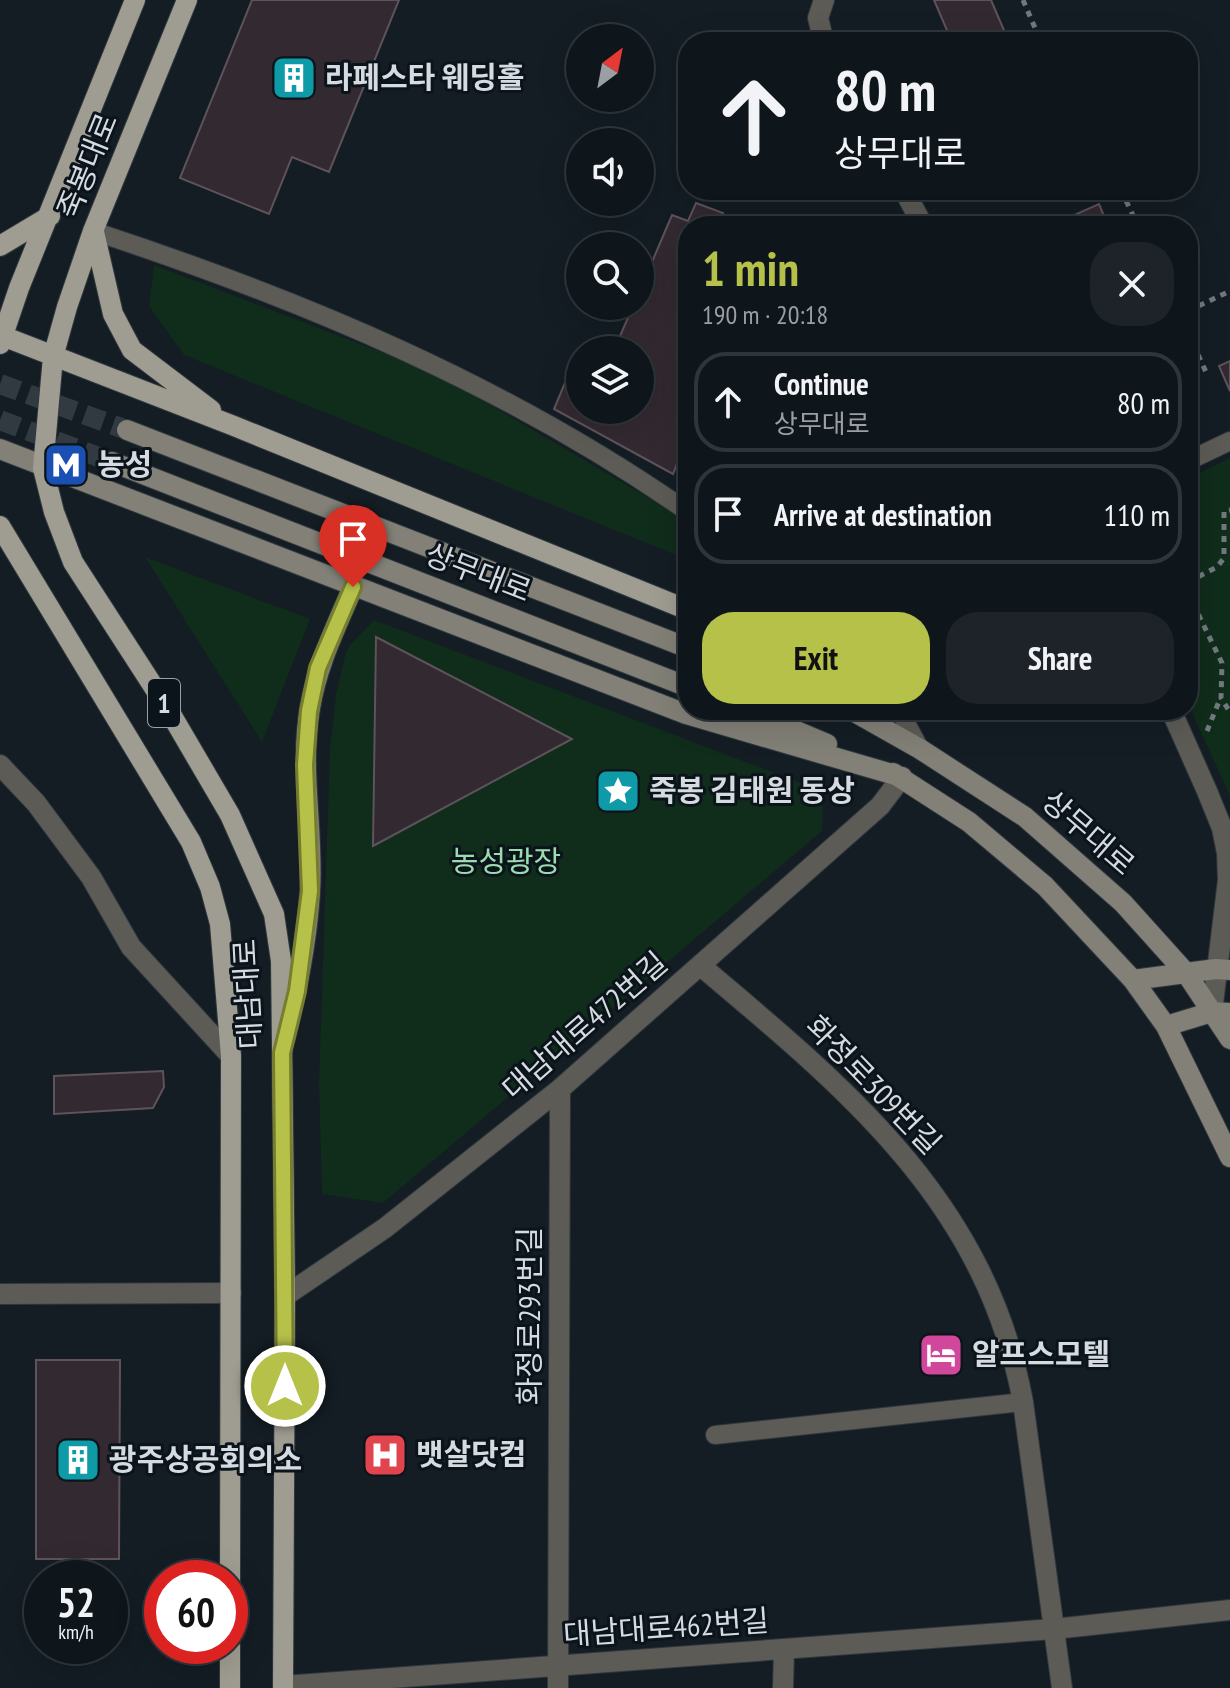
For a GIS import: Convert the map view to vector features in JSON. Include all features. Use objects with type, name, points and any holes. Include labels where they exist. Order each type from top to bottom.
[{"type":"main road","name":"죽봉대로","points":[[1,338],[135,0]]},
{"type":"main road","name":"죽봉대로","points":[[53,357],[93,231],[187,0]]},
{"type":"main road","points":[[0,246],[50,216]]},
{"type":"main road","points":[[93,231],[113,314],[132,350],[234,426]]},
{"type":"main road","points":[[1,338],[234,426],[678,606]]},
{"type":"main road","name":"대남대로","points":[[53,357],[43,468],[54,512],[73,562],[168,709],[230,815],[274,914],[281,961],[285,1296],[283,1687]]},
{"type":"main road","name":"대남대로","points":[[3,541],[191,842],[210,887],[220,924],[231,1056],[230,1560]]},
{"type":"main road","points":[[230,1664],[230,1688]]},
{"type":"street","points":[[822,32],[818,18],[824,0]]},
{"type":"street","name":"상무대로","points":[[127,430],[678,644]]},
{"type":"street","name":"상무대로","points":[[0,449],[678,711]]},
{"type":"street","name":"상무대로","points":[[112,462],[678,683]]},
{"type":"street","points":[[282,1053],[297,991],[310,891],[305,765],[309,711],[318,668],[353,587]]},
{"type":"street","name":"상무대로","points":[[707,720],[902,777]]},
{"type":"street","name":"상무대로","points":[[769,720],[902,777],[969,822],[1045,886],[1133,980],[1166,1026],[1230,1157]]},
{"type":"street","name":"상무대로","points":[[869,720],[920,749],[1025,817],[1123,903],[1221,1013],[1230,1039]]},
{"type":"street","points":[[1166,1026],[1221,1013],[1228,880],[1222,828],[1175,720]]},
{"type":"street","points":[[0,765],[36,803],[91,877],[131,947],[231,1056]]},
{"type":"street","name":"대남대로472번길","points":[[285,1296],[385,1228],[560,1089],[880,806],[902,777]]},
{"type":"street","name":"화정로309번길","points":[[701,966],[801,1050],[887,1134],[948,1215],[1000,1311],[1023,1402],[1062,1688]]},
{"type":"street","points":[[1133,980],[1223,969]]},
{"type":"street","name":"화정로293번길","points":[[558,1688],[560,1089]]},
{"type":"street","points":[[0,1294],[231,1293]]},
{"type":"street","name":"대남대로462번길","points":[[283,1687],[1054,1629],[1230,1610]]},
{"type":"street","points":[[783,1688],[784,1649]]},
{"type":"lane","points":[[93,231],[158,252],[363,331],[465,378],[678,506]]},
{"type":"lane","points":[[1198,456],[1230,441]]},
{"type":"lane","points":[[904,720],[920,749]]},
{"type":"lane","points":[[715,1435],[1023,1402]]},
{"type":"path","points":[[1023,0],[1037,32]]},
{"type":"path","points":[[1198,306],[1230,291]]},
{"type":"path","points":[[1198,355],[1206,372]]},
{"type":"path","points":[[1198,577],[1217,567],[1224,558],[1224,511],[1230,510]]},
{"type":"path","points":[[1198,614],[1222,663],[1221,698],[1230,712]]},
{"type":"green space","points":[[154,265],[436,373],[678,515],[678,556],[184,355],[149,306]]},
{"type":"green space","points":[[1230,458],[1230,796],[1195,720],[1198,720],[1198,474]]},
{"type":"green space","points":[[145,557],[310,619],[262,742]]},
{"type":"green space","name":"농성광장","points":[[374,620],[803,784],[823,807],[822,831],[383,1203],[322,1194],[319,1083],[330,748],[336,695],[349,646]]},
{"type":"building","name":"라페스타 웨딩홀","points":[[252,0],[399,0],[329,172],[292,157],[269,214],[180,178]]},
{"type":"building","points":[[934,0],[991,0],[1005,32],[948,32]]},
{"type":"building","points":[[696,203],[723,213],[722,216],[690,216]]},
{"type":"building","points":[[1099,204],[1104,216],[1072,216]]},
{"type":"building","points":[[672,215],[678,217],[678,462],[673,474],[581,424],[654,424],[654,336],[620,336],[627,320],[654,320],[654,257]]},
{"type":"building","points":[[1230,361],[1230,391],[1219,366]]},
{"type":"building","points":[[566,380],[566,416],[554,409]]},
{"type":"building","points":[[376,637],[572,739],[373,846]]},
{"type":"building","points":[[163,1071],[164,1087],[153,1108],[54,1114],[54,1076]]},
{"type":"building","name":"광주상공회의소","points":[[36,1360],[120,1360],[119,1559],[36,1559]]},
{"type":"tunnel","points":[[0,384],[127,430]]},
{"type":"tunnel","points":[[0,420],[112,462]]},
{"type":"place","name":"라페스타 웨딩홀","points":[[294,78]]},
{"type":"place","name":"농성","points":[[66,465]]},
{"type":"place","name":"죽봉 김태원 동상","points":[[618,791]]},
{"type":"place","name":"알프스모텔","points":[[941,1355]]},
{"type":"place","name":"뱃살닷컴","points":[[385,1455]]},
{"type":"place","name":"광주상공회의소","points":[[78,1460]]},
{"type":"route","points":[[285,1386],[282,1053],[297,991],[310,891],[305,765],[309,711],[318,668],[353,587]]}]
